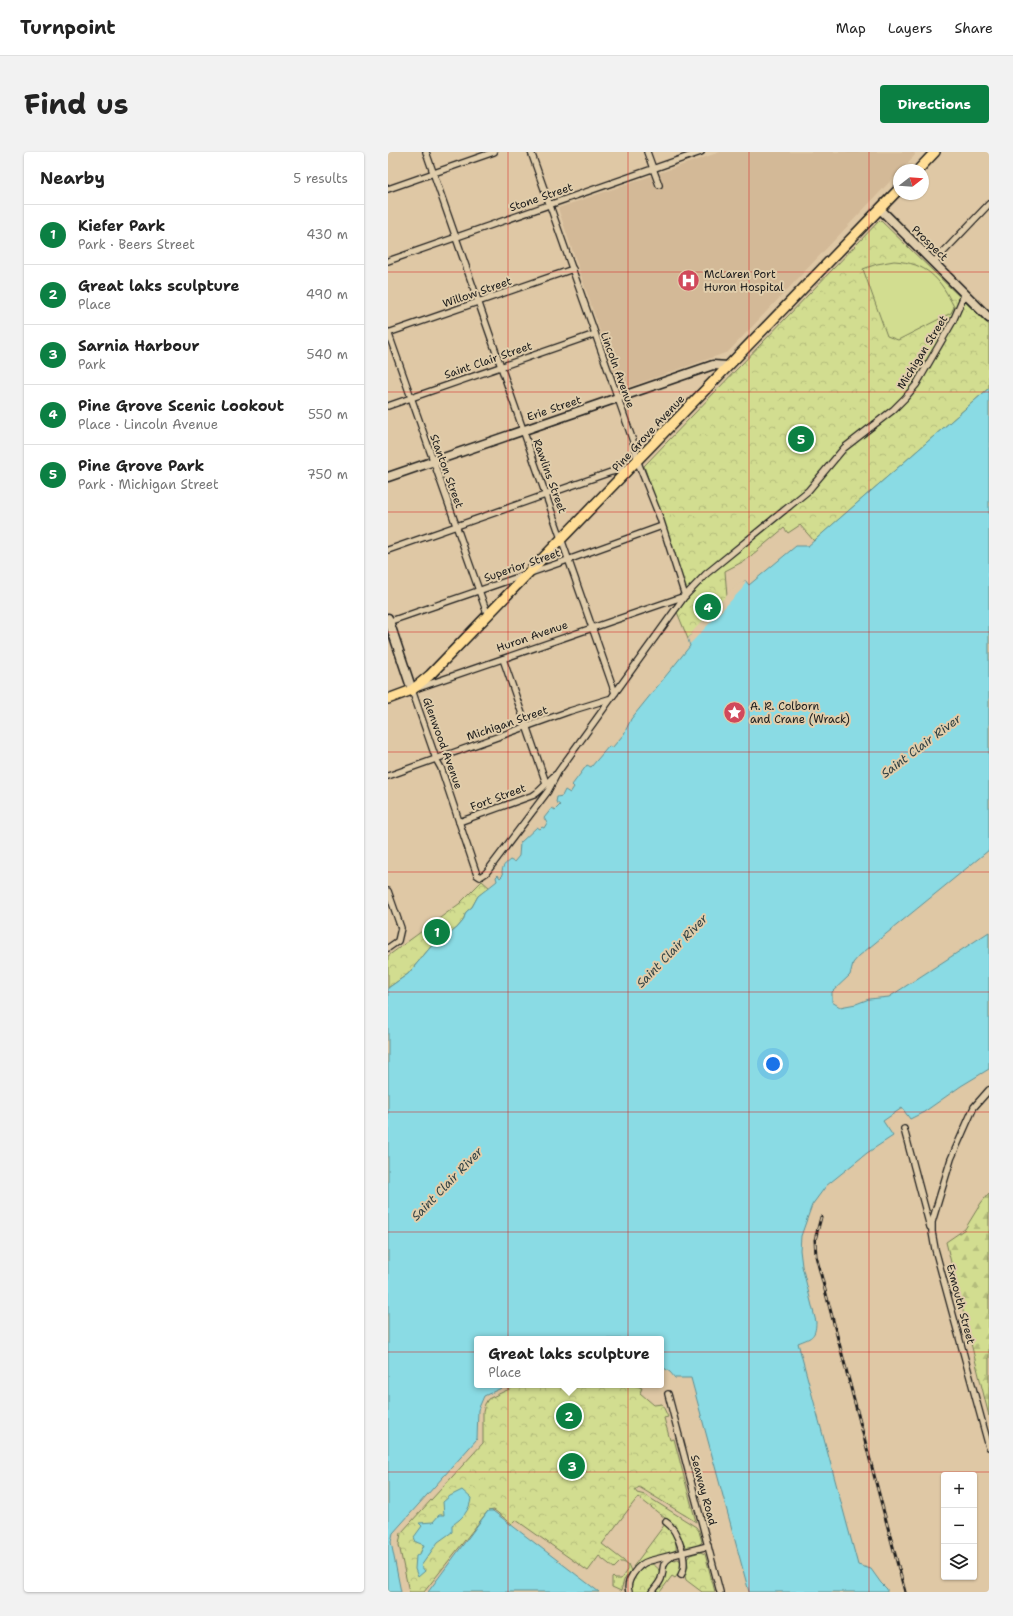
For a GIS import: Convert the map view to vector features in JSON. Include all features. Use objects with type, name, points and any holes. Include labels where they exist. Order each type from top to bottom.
[{"type":"main road","points":[[924,164],[935,152]]},
{"type":"main road","name":"Pine Grove Avenue","points":[[412,690],[430,675],[616,485],[634,464],[893,195]]},
{"type":"main road","name":"Huron Avenue","points":[[388,699],[412,690]]},
{"type":"street","name":"Rawlins Street","points":[[426,152],[615,693]]},
{"type":"street","points":[[388,188],[494,152]]},
{"type":"street","name":"Lincoln Avenue","points":[[531,152],[635,447],[634,464],[662,526],[685,596]]},
{"type":"street","points":[[647,152],[659,185]]},
{"type":"street","name":"Stone Street","points":[[388,261],[701,152]]},
{"type":"street","points":[[934,262],[989,204]]},
{"type":"street","name":"Prospect","points":[[880,209],[989,318]]},
{"type":"street","name":"Willow Street","points":[[388,333],[573,269]]},
{"type":"street","name":"Michigan Street","points":[[558,772],[685,596],[706,574],[808,491],[818,481],[844,448],[893,410],[912,390],[953,321],[965,293]]},
{"type":"street","name":"Stanton Street","points":[[388,333],[488,616]]},
{"type":"street","name":"Saint Clair Street","points":[[388,406],[595,334]]},
{"type":"street","name":"Erie Street","points":[[388,477],[713,365],[728,366]]},
{"type":"street","points":[[388,550],[634,464]]},
{"type":"street","name":"Superior Street","points":[[388,621],[569,560],[662,526]]},
{"type":"street","name":"Huron Avenue","points":[[412,690],[685,596]]},
{"type":"street","name":"Glenwood Avenue","points":[[388,621],[436,759],[441,768],[477,875],[480,878],[486,873],[548,791],[558,772]]},
{"type":"street","points":[[503,659],[546,783]]},
{"type":"street","name":"Michigan Street","points":[[388,776],[610,699]]},
{"type":"street","name":"Fort Street","points":[[459,822],[534,795],[540,791],[558,772]]},
{"type":"street","points":[[388,891],[401,928],[398,941],[388,948]]},
{"type":"street","name":"Exmouth Street","points":[[933,1237],[933,1216],[951,1159],[974,1107],[989,1090]]},
{"type":"street","name":"Exmouth Street","points":[[904,1129],[989,1447]]},
{"type":"street","name":"Seaway Road","points":[[668,1394],[720,1592]]},
{"type":"street","points":[[666,1522],[674,1530],[682,1553],[684,1565],[681,1575]]},
{"type":"street","points":[[629,1592],[629,1581],[641,1564],[708,1546]]},
{"type":"street","points":[[652,1592],[662,1577],[662,1566],[666,1561],[675,1555]]},
{"type":"street","points":[[645,1562],[657,1564],[661,1571],[662,1577]]},
{"type":"shaded area","name":"McLaren Port Huron Hospital","points":[[720,152],[914,152],[915,155],[907,164],[893,164],[893,178],[728,352],[620,390],[558,208]]},
{"type":"green space","points":[[880,220],[989,325],[989,388],[814,541],[800,525],[788,533],[784,528],[746,560],[725,571],[727,597],[688,639],[677,612],[688,597],[644,466]]},
{"type":"green space","points":[[894,261],[915,265],[931,274],[938,280],[954,307],[951,313],[898,340],[887,336],[863,269],[877,264]]},
{"type":"green space","points":[[482,881],[490,888],[478,896],[472,907],[466,912],[463,921],[457,928],[447,936],[434,943],[408,974],[388,988],[388,956],[459,904]]},
{"type":"green space","points":[[989,1193],[989,1416],[946,1242],[965,1229]]},
{"type":"green space","points":[[512,1388],[642,1388],[640,1393],[654,1405],[662,1404],[668,1417],[664,1418],[670,1440],[674,1439],[696,1522],[639,1487],[635,1490],[637,1493],[645,1495],[696,1527],[699,1531],[702,1542],[694,1547],[684,1546],[674,1525],[638,1497],[602,1544],[628,1564],[631,1571],[624,1580],[621,1591],[612,1587],[612,1578],[621,1579],[627,1570],[627,1564],[620,1562],[614,1568],[599,1556],[588,1571],[516,1520],[512,1524],[494,1510],[488,1511],[424,1592],[409,1592],[399,1545],[401,1533],[483,1443],[483,1412],[488,1399]]},
{"type":"green space","points":[[665,1524],[674,1536],[676,1550],[636,1569],[633,1567]]},
{"type":"green space","points":[[700,1552],[705,1554],[715,1592],[702,1592],[686,1580],[685,1576],[688,1566],[687,1559],[690,1555]]},
{"type":"green space","points":[[678,1559],[681,1561],[683,1566],[680,1574],[679,1573],[675,1578],[672,1576],[660,1592],[656,1592],[664,1580],[665,1566],[669,1561]]},
{"type":"green space","points":[[652,1564],[659,1570],[660,1574],[650,1592],[632,1592],[631,1588],[636,1575],[643,1566]]},
{"type":"water","name":"Saint Clair River","points":[[989,388],[989,850],[859,956],[853,963],[850,975],[832,992],[832,1002],[840,1007],[856,1004],[869,999],[889,997],[989,932],[989,1069],[961,1086],[924,1112],[910,1119],[902,1108],[883,1121],[893,1136],[867,1153],[826,1186],[812,1205],[801,1236],[800,1250],[802,1266],[816,1327],[812,1337],[798,1343],[858,1565],[871,1569],[887,1589],[887,1592],[749,1592],[691,1378],[675,1378],[664,1368],[664,1336],[474,1336],[474,1388],[501,1388],[484,1396],[478,1410],[477,1439],[393,1533],[391,1542],[401,1592],[388,1592],[388,988],[408,974],[434,943],[447,936],[457,928],[463,921],[466,912],[472,907],[478,896],[497,881],[496,877],[498,875],[500,878],[503,875],[503,867],[505,864],[510,860],[514,862],[519,856],[520,843],[537,827],[540,829],[542,827],[544,828],[547,823],[544,818],[552,808],[555,810],[560,805],[556,802],[557,797],[562,796],[565,790],[570,793],[574,787],[572,785],[587,765],[591,767],[609,746],[612,748],[624,734],[631,719],[690,646],[688,639],[695,630],[745,580],[749,585],[796,546],[808,546]]},
{"type":"water","points":[[462,1490],[471,1498],[467,1510],[459,1520],[452,1525],[452,1532],[438,1542],[421,1566],[425,1571],[418,1577],[415,1569],[416,1556],[420,1554],[424,1545],[416,1542],[414,1537],[422,1526],[419,1523],[433,1522],[439,1515],[444,1515],[443,1502],[450,1496]]},
{"type":"water","points":[[488,1511],[493,1511],[599,1592],[428,1592]]},
{"type":"pier","points":[[745,580],[746,581],[742,589],[690,644],[688,639],[694,630],[729,593]]},
{"type":"railway","points":[[821,1217],[815,1240],[816,1256],[905,1592]]},
{"type":"place","name":"McLaren Port Huron Hospital","points":[[689,280]]},
{"type":"place","name":"Pine Grove Park","points":[[801,439]]},
{"type":"place","name":"Pine Grove Scenic Lookout","points":[[708,607]]},
{"type":"place","name":"A. R. Colborn and Crane (Wrack)","points":[[734,712]]},
{"type":"place","name":"Kiefer Park","points":[[437,932]]},
{"type":"place","name":"Great laks sculpture","points":[[569,1416]]},
{"type":"place","name":"Sarnia Harbour","points":[[572,1466]]}]
